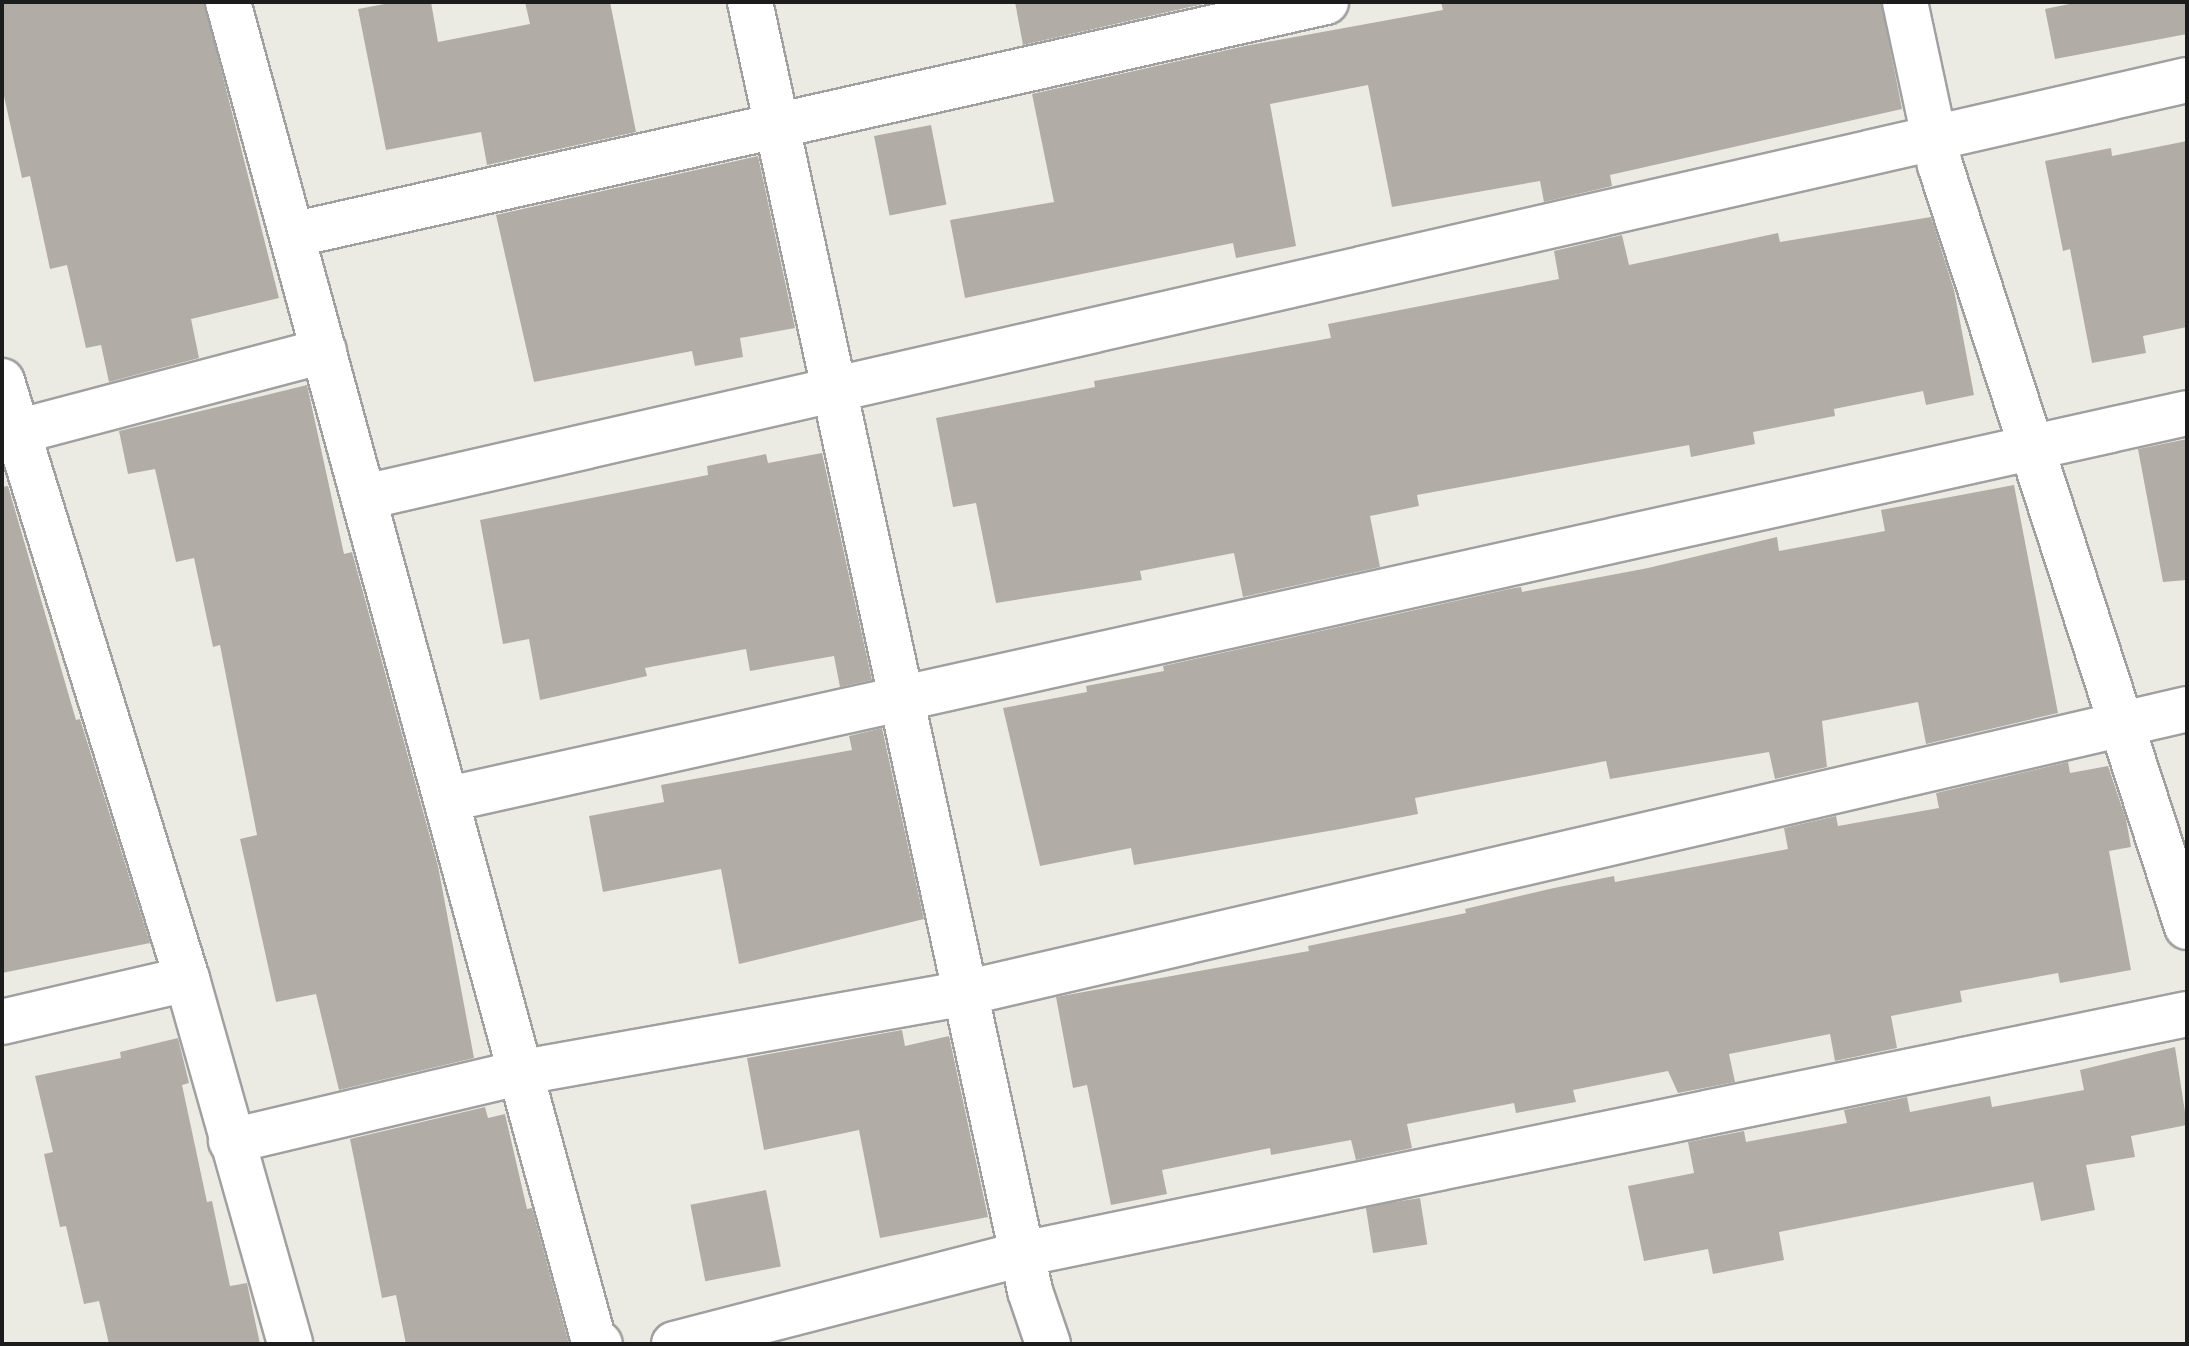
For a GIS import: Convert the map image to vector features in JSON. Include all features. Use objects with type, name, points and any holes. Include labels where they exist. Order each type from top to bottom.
[{"type":"street","points":[[228,2],[449,799],[593,1338],[600,1344]]},
{"type":"street","points":[[750,2],[1022,1254],[1048,1344]]},
{"type":"street","points":[[292,235],[1326,2]]},
{"type":"street","points":[[1905,2],[1934,139],[2187,927]]},
{"type":"street","points":[[365,497],[2187,80]]},
{"type":"street","points":[[10,434],[324,351]]},
{"type":"street","points":[[2,381],[10,434],[187,979],[290,1344]]},
{"type":"street","points":[[449,799],[2187,413]]},
{"type":"street","points":[[231,1141],[523,1072],[965,993],[2187,709]]},
{"type":"street","points":[[2,1022],[187,979]]},
{"type":"street","points":[[674,1344],[1022,1254],[2187,1014]]},
{"type":"building","points":[[2,2],[204,2],[279,298],[191,319],[199,358],[109,382],[101,345],[86,348],[67,265],[50,269],[30,176],[22,178],[2,87]]},
{"type":"building","points":[[395,2],[431,2],[438,42],[530,24],[525,2],[610,2],[636,132],[487,165],[481,132],[386,150],[358,9]]},
{"type":"building","points":[[1015,2],[1212,2],[1023,45]]},
{"type":"building","points":[[1441,2],[1881,2],[1902,109],[1610,175],[1612,186],[1544,202],[1540,181],[1392,207],[1368,85],[1270,104],[1296,246],[1236,258],[1233,243],[965,298],[950,220],[1054,202],[1032,94],[1245,46],[1443,10]]},
{"type":"building","points":[[2079,2],[2187,2],[2187,34],[2055,59],[2045,9]]},
{"type":"building","points":[[931,125],[946,205],[890,216],[874,136]]},
{"type":"building","points":[[2187,141],[2187,327],[2143,336],[2146,353],[2092,363],[2070,249],[2063,251],[2045,161],[2111,148],[2112,156]]},
{"type":"building","points":[[758,156],[795,328],[740,338],[743,357],[695,366],[692,351],[534,382],[496,215]]},
{"type":"building","points":[[1931,217],[1954,290],[1974,395],[1926,405],[1923,391],[1834,409],[1835,416],[1753,432],[1755,444],[1691,457],[1689,445],[1417,495],[1419,506],[1370,516],[1380,567],[1243,597],[1234,553],[1140,571],[1142,580],[996,603],[976,503],[953,507],[936,418],[1095,387],[1094,381],[1331,338],[1328,324],[1559,279],[1554,251],[1622,235],[1629,265],[1778,233],[1780,242]]},
{"type":"building","points":[[307,385],[344,554],[352,552],[438,866],[474,1058],[339,1090],[316,994],[276,1002],[240,839],[257,835],[220,645],[213,647],[194,558],[176,562],[155,469],[128,474],[119,431]]},
{"type":"building","points":[[2187,439],[2187,580],[2163,582],[2138,449]]},
{"type":"building","points":[[822,453],[872,680],[840,687],[834,656],[750,671],[746,649],[645,668],[647,676],[540,700],[529,639],[503,644],[480,520],[708,475],[707,466],[766,454],[768,463]]},
{"type":"building","points":[[2014,485],[2058,713],[1926,744],[1918,702],[1822,721],[1827,767],[1775,779],[1769,752],[1610,779],[1606,761],[1415,798],[1418,814],[1340,829],[1134,865],[1131,848],[1040,866],[1003,708],[1087,692],[1086,686],[1164,671],[1163,666],[1509,589],[1521,587],[1522,592],[1648,568],[1777,537],[1779,551],[1885,531],[1881,510]]},
{"type":"building","points":[[8,486],[76,720],[80,719],[150,943],[2,973],[2,487]]},
{"type":"building","points":[[882,728],[924,919],[739,964],[721,869],[603,892],[589,816],[664,802],[661,785],[852,750],[849,736]]},
{"type":"building","points":[[2068,762],[2070,773],[2108,766],[2126,819],[2131,847],[2109,851],[2131,970],[2060,983],[2058,973],[1960,991],[1962,1002],[1891,1016],[1897,1048],[1835,1061],[1830,1034],[1729,1054],[1735,1082],[1678,1093],[1668,1071],[1573,1090],[1576,1102],[1516,1113],[1514,1103],[1407,1124],[1412,1148],[1356,1160],[1351,1140],[1271,1155],[1270,1148],[1162,1170],[1167,1194],[1111,1205],[1087,1085],[1073,1088],[1056,997],[1309,951],[1308,946],[1466,913],[1465,909],[1554,888],[1614,876],[1615,882],[1788,849],[1784,828],[1836,816],[1838,826],[1939,808],[1936,793]]},
{"type":"building","points":[[902,1030],[905,1046],[949,1036],[988,1217],[880,1238],[859,1130],[764,1150],[747,1058]]},
{"type":"building","points":[[178,1038],[189,1083],[182,1085],[207,1202],[212,1201],[230,1286],[247,1283],[260,1344],[109,1344],[99,1301],[84,1304],[66,1226],[60,1227],[44,1154],[53,1152],[35,1076],[121,1058],[120,1052]]},
{"type":"building","points":[[2175,1047],[2187,1125],[2131,1136],[2135,1157],[2086,1165],[2095,1210],[2041,1221],[2033,1182],[1779,1232],[1784,1260],[1713,1274],[1708,1249],[1644,1261],[1628,1186],[1694,1173],[1688,1142],[1744,1131],[1746,1142],[1847,1123],[1844,1110],[1907,1097],[1910,1112],[1990,1096],[1992,1107],[2084,1090],[2080,1070]]},
{"type":"building","points":[[485,1107],[488,1118],[505,1114],[527,1209],[532,1208],[569,1344],[406,1344],[396,1295],[382,1298],[350,1139]]},
{"type":"building","points":[[766,1190],[781,1267],[705,1281],[690,1205]]},
{"type":"building","points":[[1420,1198],[1427,1244],[1373,1253],[1366,1207]]}]
